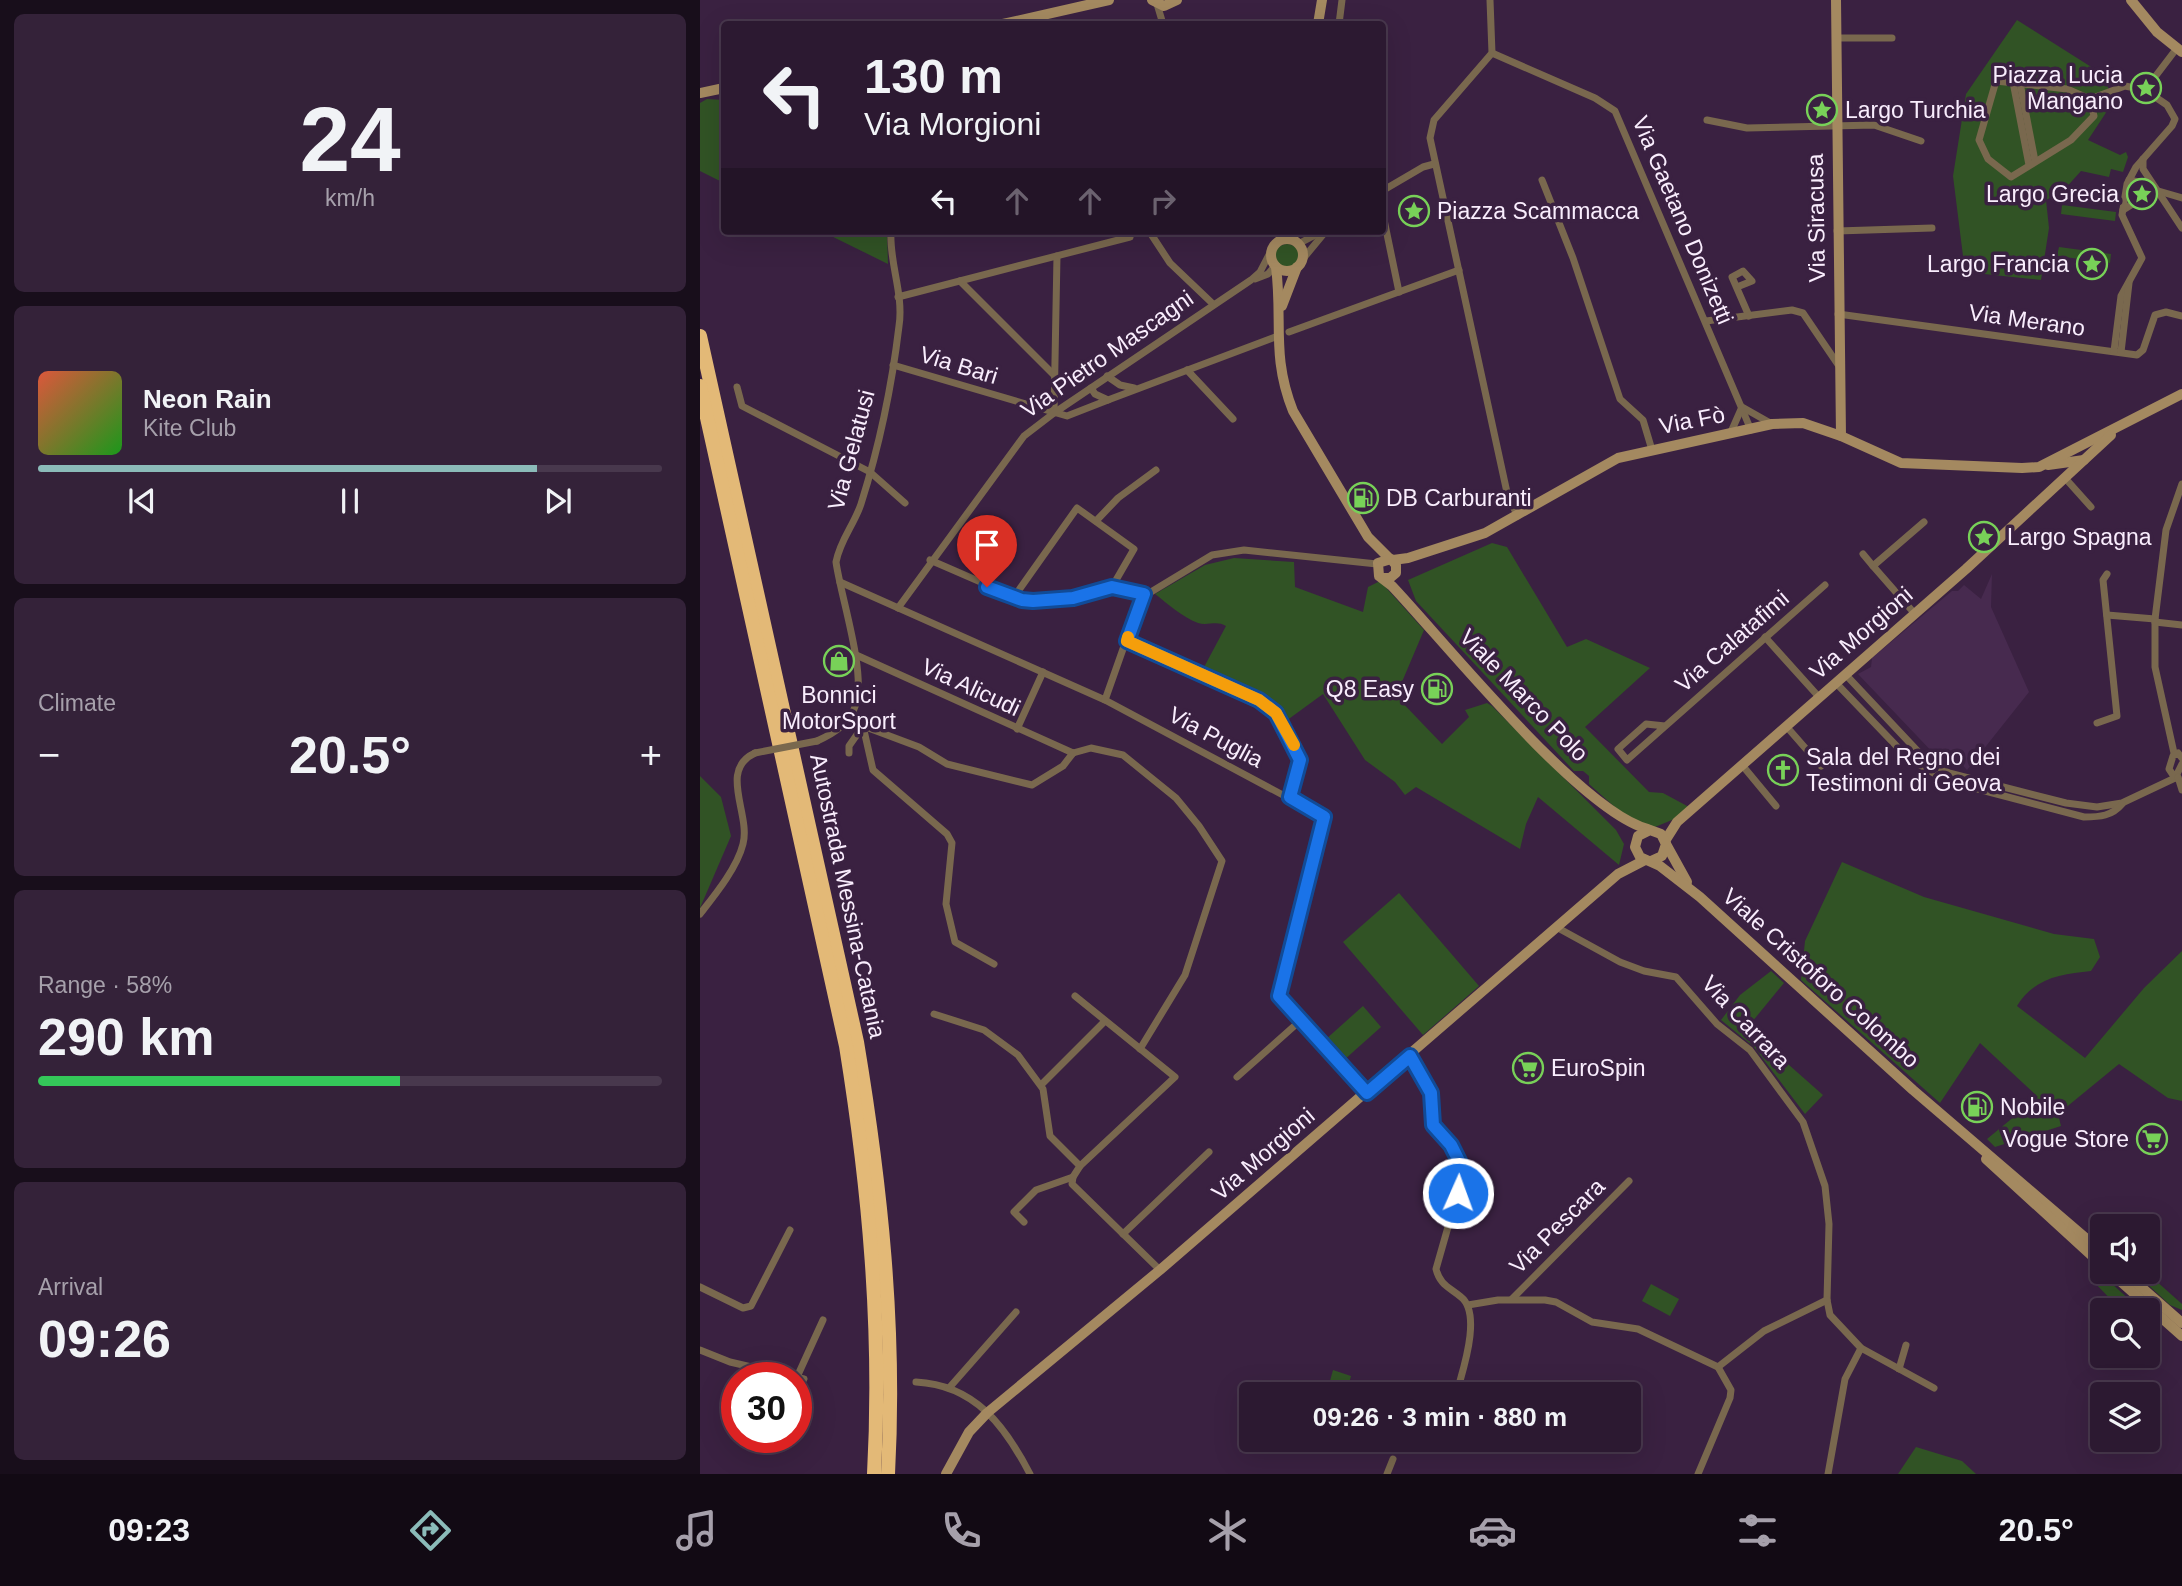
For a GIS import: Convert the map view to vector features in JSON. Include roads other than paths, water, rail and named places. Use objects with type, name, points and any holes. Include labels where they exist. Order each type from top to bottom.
[{"type":"highway","name":"Autostrada Messina-Catania","points":[[700,336],[857,1042],[885,1243],[890,1340],[888,1474]]},
{"type":"highway","points":[[700,356],[821,910],[866,1098]]},
{"type":"highway","name":"Autostrada Messina-Catania","points":[[700,386],[850,1073],[872,1244],[877,1340],[874,1474]]},
{"type":"main road","points":[[1016,21],[1109,0]]},
{"type":"main road","points":[[1318,21],[1322,0]]},
{"type":"main road","name":"Via Siracusa","points":[[1836,0],[1835,127],[1842,436]]},
{"type":"main road","points":[[2131,0],[2157,32],[2179,50]]},
{"type":"main road","points":[[1155,2],[1174,2]]},
{"type":"main road","points":[[700,93],[721,89]]},
{"type":"main road","points":[[1281,235],[1271,258],[1275,266],[1280,316],[1280,372],[1293,411],[1368,537],[1394,564],[1413,608]]},
{"type":"main road","points":[[1275,245],[1286,239],[1297,239],[1299,264],[1280,316]]},
{"type":"main road","points":[[1275,266],[1285,271],[1299,264]]},
{"type":"main road","points":[[2039,467],[2086,453],[2121,426],[2182,394]]},
{"type":"main road","name":"Via Fò","points":[[1394,564],[1485,533],[1601,465],[1652,450],[1772,424],[1803,423],[1842,436],[1901,463],[2000,468],[2039,467],[2061,463],[2086,453]]},
{"type":"main road","name":"Via Morgioni","points":[[1677,822],[1915,614],[2067,476],[2086,453]]},
{"type":"main road","points":[[2061,463],[2067,476]]},
{"type":"main road","points":[[1368,537],[1379,572],[1391,578],[1394,564]]},
{"type":"main road","points":[[1379,572],[1394,564]]},
{"type":"main road","name":"Viale Marco Polo","points":[[1379,572],[1554,761],[1608,808]]},
{"type":"main road","points":[[1608,808],[1636,826],[1653,830],[1665,843],[1683,878],[1700,897]]},
{"type":"main road","points":[[1608,808],[1648,860],[1700,897]]},
{"type":"main road","points":[[1618,874],[1640,834],[1677,822]]},
{"type":"main road","points":[[1618,874],[1662,856],[1665,843],[1677,822]]},
{"type":"main road","name":"Via Morgioni","points":[[946,1474],[969,1432],[990,1411],[1367,1093],[1618,874]]},
{"type":"main road","name":"Viale Cristoforo Colombo","points":[[1700,897],[2090,1254]]},
{"type":"main road","name":"Viale Cristoforo Colombo","points":[[1913,1090],[2090,1242]]},
{"type":"main road","points":[[2124,1284],[2182,1336]]},
{"type":"main road","points":[[2138,1284],[2182,1323]]},
{"type":"street","points":[[1339,21],[1342,0]]},
{"type":"street","points":[[1490,0],[1492,53],[1434,120],[1430,129],[1434,164],[1508,497],[1518,516]]},
{"type":"street","points":[[1155,2],[1163,21]]},
{"type":"street","points":[[1165,21],[1174,2]]},
{"type":"street","points":[[1836,38],[1892,38]]},
{"type":"street","points":[[2146,90],[2179,50]]},
{"type":"street","name":"Via Gaetano Donizetti","points":[[1492,53],[1595,98],[1615,111],[1752,430]]},
{"type":"street","points":[[2090,99],[2094,116],[2080,133],[2011,177],[1988,159],[1979,140],[1996,80],[2067,89],[2090,99],[2125,86],[2146,90],[2174,112],[2172,126],[2143,158],[2129,180],[2122,211],[2123,220],[2142,258],[2129,283],[2117,352],[2141,354],[2155,314],[2166,312],[2182,316]]},
{"type":"street","points":[[2017,83],[2032,163]]},
{"type":"street","points":[[1707,120],[1747,128],[1874,125],[1921,141]]},
{"type":"street","points":[[2143,158],[2143,169],[2182,228]]},
{"type":"street","points":[[1386,189],[1423,167],[1434,164]]},
{"type":"street","points":[[1542,180],[1573,258],[1620,398],[1643,420],[1652,450]]},
{"type":"street","points":[[2129,180],[2139,182],[2147,195]]},
{"type":"street","points":[[2122,211],[2155,190],[2182,198]]},
{"type":"street","points":[[1386,229],[1399,292]]},
{"type":"street","points":[[1837,231],[1932,229]]},
{"type":"street","name":"Via Gelatusi","points":[[853,713],[859,692],[836,562],[838,548],[860,507],[893,365],[900,316],[892,264],[891,235]]},
{"type":"street","points":[[1152,235],[1170,263],[1213,304]]},
{"type":"street","points":[[1299,264],[1322,235]]},
{"type":"street","points":[[898,297],[1130,237]]},
{"type":"street","points":[[1251,280],[1260,271],[1275,245]]},
{"type":"street","points":[[1057,256],[1054,413],[1067,416],[1278,337]]},
{"type":"street","name":"Via Pietro Mascagni","points":[[898,608],[930,560],[1024,436],[1213,304],[1251,280],[1268,274],[1275,266]]},
{"type":"street","points":[[1289,332],[1459,270]]},
{"type":"street","points":[[960,281],[1055,376]]},
{"type":"street","points":[[1737,286],[1749,316]]},
{"type":"street","points":[[1706,321],[1792,310],[1803,313],[1839,366]]},
{"type":"street","name":"Via Merano","points":[[1838,314],[2117,352]]},
{"type":"street","name":"Via Bari","points":[[893,365],[1054,413]]},
{"type":"street","points":[[1187,370],[1233,419]]},
{"type":"street","points":[[1107,376],[1120,385],[1138,388]]},
{"type":"street","points":[[737,387],[742,406],[870,472],[905,503]]},
{"type":"street","points":[[1091,388],[1095,394],[1108,400]]},
{"type":"street","points":[[1730,434],[1742,407],[1772,424]]},
{"type":"street","points":[[1096,521],[1118,498],[1156,470]]},
{"type":"street","points":[[2067,476],[2091,507]]},
{"type":"street","points":[[2150,789],[2179,754],[2155,667],[2155,621],[2166,530],[2182,484]]},
{"type":"street","points":[[1013,597],[1077,508],[1134,549],[1112,587]]},
{"type":"street","points":[[1873,566],[1924,522]]},
{"type":"street","points":[[1105,700],[1144,594],[1212,555],[1244,550],[1326,557],[1361,564],[1379,572]]},
{"type":"street","points":[[1863,554],[1915,614]]},
{"type":"street","points":[[930,560],[1013,597],[1048,601],[1112,587],[1144,594]]},
{"type":"street","points":[[2097,723],[2117,716],[2103,580],[2107,574]]},
{"type":"street","name":"Via Puglia","points":[[840,582],[1105,700],[1324,817],[1279,996],[1367,1093]]},
{"type":"street","name":"Via Calatafimi","points":[[1665,726],[1646,724],[1618,749],[1627,760],[1825,585]]},
{"type":"street","points":[[2107,615],[2182,625]]},
{"type":"street","points":[[1765,637],[1819,697]]},
{"type":"street","points":[[1127,641],[1269,706],[1294,743],[1300,760],[1290,797]]},
{"type":"street","name":"Via Alicudi","points":[[854,654],[1073,753]]},
{"type":"street","points":[[1017,729],[1043,672]]},
{"type":"street","points":[[1846,675],[1926,759],[1949,773],[2066,803],[2098,807],[2122,803],[2177,778],[2182,764]]},
{"type":"street","points":[[1836,684],[1908,758],[1947,781],[2058,813],[2084,817],[2102,817],[2116,811],[2122,803]]},
{"type":"street","points":[[1845,693],[1854,684]]},
{"type":"street","points":[[700,914],[740,853],[745,835],[736,775],[742,761],[755,754],[817,741],[841,727],[853,713],[863,726],[873,770],[947,834],[952,843],[946,904],[955,942],[994,964]]},
{"type":"street","points":[[863,726],[919,747],[947,764],[1032,785],[1063,766],[1073,753],[1091,748],[1123,755],[1176,799],[1199,826],[1222,862],[1185,975],[1140,1049]]},
{"type":"street","points":[[849,753],[849,746],[863,726]]},
{"type":"street","points":[[1786,726],[1821,766]]},
{"type":"street","points":[[1742,765],[1776,806]]},
{"type":"street","points":[[2169,769],[2182,790]]},
{"type":"street","name":"Via Carrara","points":[[1558,928],[1620,962],[1644,971],[1676,977],[1717,1024],[1750,1050],[1778,1084],[1803,1122],[1825,1185],[1829,1224],[1826,1300]]},
{"type":"street","points":[[1075,996],[1174,1077],[1080,1166],[1072,1184],[1160,1270]]},
{"type":"street","points":[[934,1014],[984,1030],[1018,1055],[1041,1085],[1051,1136],[1080,1166]]},
{"type":"street","points":[[1237,1077],[1301,1020]]},
{"type":"street","points":[[1041,1085],[1105,1021]]},
{"type":"street","points":[[1410,1056],[1431,1093],[1433,1125],[1451,1145],[1464,1171],[1436,1269],[1442,1285],[1468,1304],[1512,1299],[1556,1302],[1592,1322],[1638,1329],[1718,1367],[1731,1390],[1730,1398],[1698,1474]]},
{"type":"street","points":[[1123,1234],[1209,1152]]},
{"type":"street","points":[[1024,1222],[1014,1212],[1030,1194],[1073,1177]]},
{"type":"street","name":"Via Pescara","points":[[1512,1299],[1629,1181]]},
{"type":"street","points":[[700,1287],[743,1308],[751,1306],[790,1230]]},
{"type":"street","points":[[1718,1367],[1764,1331],[1826,1300],[1830,1315],[1861,1348],[1934,1388]]},
{"type":"street","points":[[1460,1381],[1472,1326],[1468,1304]]},
{"type":"street","points":[[949,1388],[1016,1312]]},
{"type":"street","points":[[807,1362],[822,1320]]},
{"type":"street","points":[[1899,1369],[1906,1345]]},
{"type":"street","points":[[1828,1474],[1845,1379],[1861,1348]]},
{"type":"street","points":[[700,1350],[730,1362]]},
{"type":"street","points":[[916,1382],[949,1388],[990,1411],[1030,1474]]},
{"type":"street","points":[[1387,1474],[1393,1459]]},
{"type":"place","name":"Piazza Lucia Mangano","points":[[2146,88]]},
{"type":"place","name":"Largo Turchia","points":[[1822,110]]},
{"type":"place","name":"Largo Grecia","points":[[2142,194]]},
{"type":"place","name":"Piazza Scammacca","points":[[1414,211]]},
{"type":"place","name":"Largo Francia","points":[[2092,264]]},
{"type":"place","name":"DB Carburanti","points":[[1363,498]]},
{"type":"place","name":"Largo Spagna","points":[[1984,537]]},
{"type":"place","name":"Bonnici MotorSport","points":[[839,661]]},
{"type":"place","name":"Q8 Easy","points":[[1437,689]]},
{"type":"place","name":"Sala del Regno dei Testimoni di Geova","points":[[1783,770]]},
{"type":"place","name":"EuroSpin","points":[[1528,1068]]},
{"type":"place","name":"Nobile","points":[[1977,1107]]},
{"type":"place","name":"Vogue Store","points":[[2152,1139]]}]
